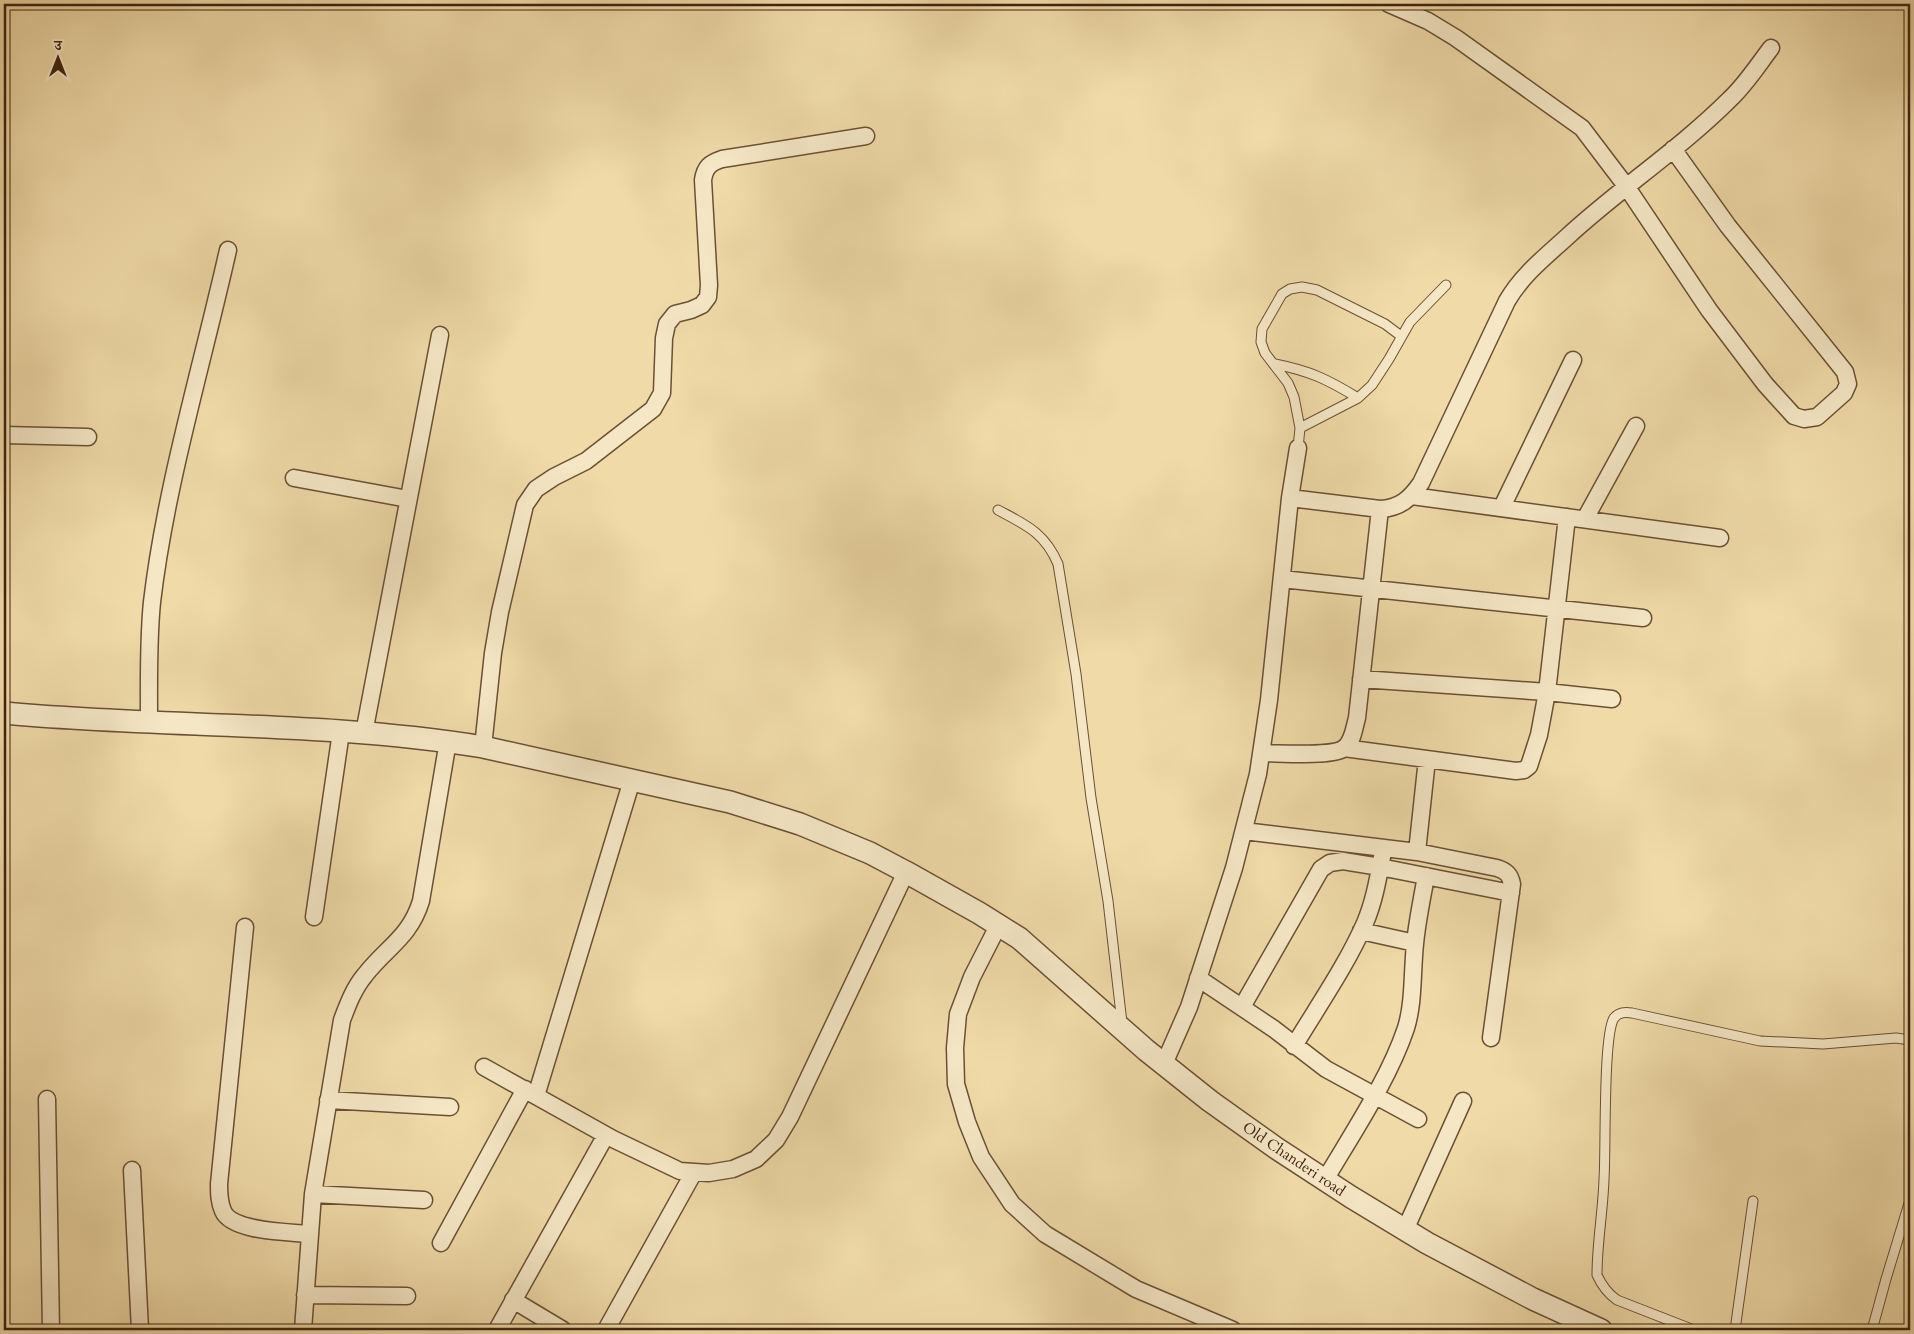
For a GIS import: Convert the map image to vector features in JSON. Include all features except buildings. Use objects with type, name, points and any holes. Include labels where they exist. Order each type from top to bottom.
[{"type":"street","points":[[1389,4],[1428,21],[1456,38],[1582,128],[1626,186],[1710,310],[1765,384],[1794,416],[1804,419],[1817,417],[1844,393],[1848,384],[1845,372],[1728,226],[1673,149]]},
{"type":"street","points":[[1290,498],[1380,509],[1392,508],[1403,504],[1412,496],[1426,474],[1507,301],[1516,286],[1583,222],[1673,149],[1731,98],[1771,48]]},
{"type":"street","points":[[483,747],[493,653],[500,612],[525,505],[536,489],[554,477],[586,461],[653,409],[662,393],[664,338],[667,324],[683,312],[702,305],[708,297],[709,285],[703,180],[705,170],[711,163],[722,159],[866,136]]},
{"type":"street","points":[[149,723],[148,654],[152,603],[159,554],[194,391],[228,250]]},
{"type":"street","points":[[364,733],[440,335]]},
{"type":"street","points":[[1502,507],[1573,360]]},
{"type":"street","points":[[1585,519],[1636,426]]},
{"type":"street","points":[[4,436],[88,437]]},
{"type":"street","points":[[1164,1064],[1189,1007],[1244,832],[1261,753],[1269,700],[1290,498],[1298,448]]},
{"type":"street","points":[[294,478],[408,499]]},
{"type":"street","points":[[1412,496],[1720,538]]},
{"type":"street","points":[[1261,753],[1332,753],[1344,748],[1352,738],[1357,718],[1380,509]]},
{"type":"street","points":[[1344,748],[1516,771],[1524,770],[1529,766],[1534,755],[1547,692],[1567,517]]},
{"type":"street","points":[[1282,579],[1642,618]]},
{"type":"street","points":[[1361,678],[1547,692],[1612,700]]},
{"type":"street","name":"Old Chanderi road","points":[[4,713],[149,723],[250,726],[364,733],[448,741],[483,747],[730,802],[800,824],[870,853],[979,913],[1009,932],[1164,1064],[1247,1128],[1325,1180],[1405,1230],[1533,1299],[1601,1330]]},
{"type":"street","points":[[314,917],[341,732]]},
{"type":"street","points":[[303,1330],[313,1194],[342,1020],[351,996],[365,975],[408,930],[416,918],[421,901],[448,741]]},
{"type":"street","points":[[1416,852],[1427,759]]},
{"type":"street","points":[[441,1243],[531,1093],[632,780]]},
{"type":"street","points":[[1244,832],[1416,852],[1503,870],[1510,877],[1510,893],[1491,1038]]},
{"type":"street","points":[[1294,1046],[1361,931],[1371,906],[1384,848]]},
{"type":"street","points":[[1242,1007],[1325,865],[1343,861],[1510,893]]},
{"type":"street","points":[[484,1067],[606,1135],[680,1171],[709,1173],[733,1169],[756,1159],[776,1140],[790,1117],[906,872]]},
{"type":"street","points":[[1325,1180],[1374,1095],[1398,1048],[1406,1027],[1415,943],[1426,876]]},
{"type":"street","points":[[245,926],[218,1184],[219,1199],[223,1212],[232,1221],[249,1228],[310,1234]]},
{"type":"street","points":[[1361,931],[1415,943]]},
{"type":"street","points":[[1009,932],[972,977],[958,1014],[955,1048],[956,1084],[967,1122],[981,1156],[1012,1204],[1045,1234],[1136,1289],[1233,1330]]},
{"type":"street","points":[[1198,978],[1274,1029],[1326,1069],[1418,1119]]},
{"type":"street","points":[[47,1099],[51,1330]]},
{"type":"street","points":[[328,1100],[450,1106]]},
{"type":"street","points":[[1405,1230],[1463,1101]]},
{"type":"street","points":[[497,1330],[606,1135]]},
{"type":"street","points":[[132,1170],[140,1330]]},
{"type":"street","points":[[606,1330],[694,1172]]},
{"type":"street","points":[[313,1194],[424,1200]]},
{"type":"street","points":[[305,1295],[407,1296]]},
{"type":"street","points":[[513,1300],[563,1330]]},
{"type":"lane","points":[[1300,428],[1358,398],[1372,385],[1410,322],[1446,285]]},
{"type":"lane","points":[[1298,448],[1300,428],[1298,412],[1288,383],[1265,353],[1261,342],[1262,329],[1282,294],[1290,289],[1302,287],[1317,290],[1385,324],[1401,336]]},
{"type":"lane","points":[[1275,364],[1304,370],[1328,380],[1358,398]]},
{"type":"lane","points":[[998,510],[1029,526],[1043,538],[1058,564],[1076,674],[1091,798],[1108,901],[1122,1028]]},
{"type":"lane","points":[[1694,1330],[1617,1300],[1608,1293],[1597,1275],[1604,1180],[1608,1059],[1614,1018],[1623,1012],[1632,1013],[1760,1041],[1793,1044],[1823,1044],[1896,1038],[1910,1040]]},
{"type":"lane","points":[[1872,1330],[1910,1200]]},
{"type":"lane","points":[[1735,1330],[1753,1201]]}]
